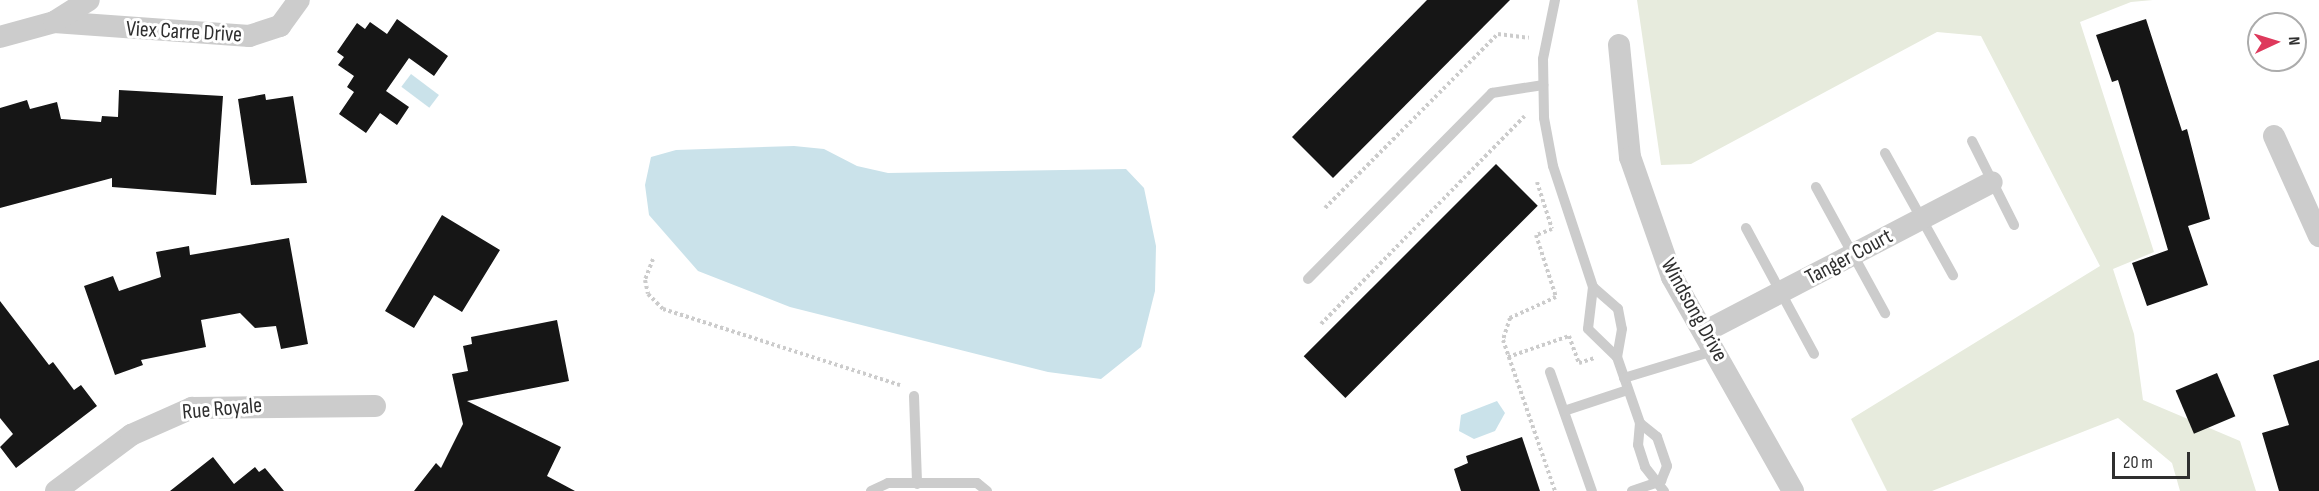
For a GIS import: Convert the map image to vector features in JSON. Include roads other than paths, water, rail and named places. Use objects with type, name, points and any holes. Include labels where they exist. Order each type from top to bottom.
[{"type":"street","name":"Viex Carre Drive","points":[[0,37],[54,22],[89,0]]},
{"type":"street","name":"Viex Carre Drive","points":[[54,22],[249,36],[280,26],[299,0]]},
{"type":"street","name":"Windsong Drive","points":[[1619,45],[1630,157],[1640,194],[1672,277],[1711,341],[1793,491]]},
{"type":"street","points":[[2274,136],[2319,236]]},
{"type":"street","name":"Tanger Court","points":[[1711,341],[1780,292],[1992,182]]},
{"type":"street","name":"Rue Royale","points":[[56,491],[131,435],[192,408],[375,406]]},
{"type":"lane","points":[[1555,0],[1543,85],[1553,166],[1593,287],[1588,329],[1617,357],[1640,423],[1645,467],[1663,486]]},
{"type":"lane","points":[[1308,279],[1492,93],[1543,85]]},
{"type":"lane","points":[[1972,141],[2014,225]]},
{"type":"lane","points":[[1885,153],[1953,275]]},
{"type":"lane","points":[[1816,188],[1885,313]]},
{"type":"lane","points":[[1746,228],[1814,354]]},
{"type":"lane","points":[[1593,287],[1618,309],[1622,329],[1617,357]]},
{"type":"lane","points":[[1624,378],[1711,341]]},
{"type":"lane","points":[[1550,372],[1592,491]]},
{"type":"lane","points":[[1563,411],[1628,390]]},
{"type":"lane","points":[[914,396],[917,483]]},
{"type":"lane","points":[[1640,423],[1657,437],[1665,453],[1663,486]]},
{"type":"lane","points":[[871,491],[888,483],[977,483],[987,491]]},
{"type":"lane","points":[[1632,491],[1663,486]]},
{"type":"water","points":[[411,74],[439,95],[429,108],[401,87]]},
{"type":"water","points":[[794,146],[824,149],[857,166],[888,173],[1126,169],[1144,188],[1156,246],[1155,291],[1141,347],[1101,379],[1048,372],[790,307],[698,271],[649,215],[645,185],[651,157],[676,150]]},
{"type":"water","points":[[1497,401],[1505,413],[1495,431],[1474,439],[1459,431],[1461,415]]}]
